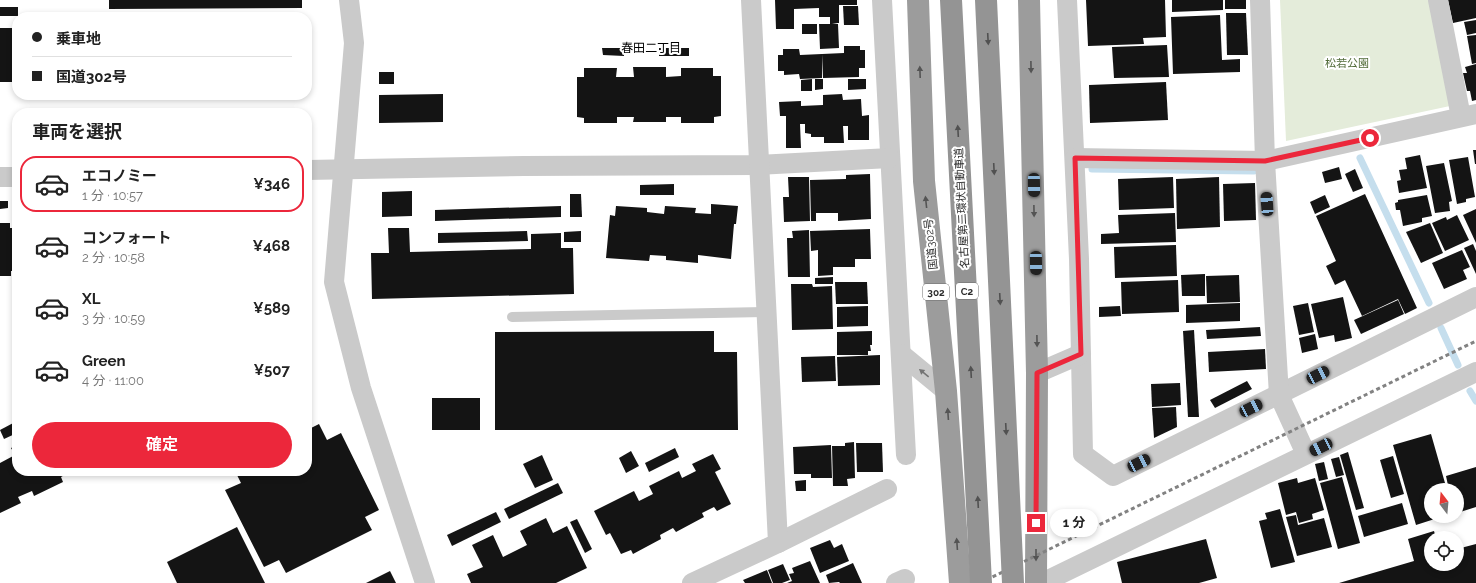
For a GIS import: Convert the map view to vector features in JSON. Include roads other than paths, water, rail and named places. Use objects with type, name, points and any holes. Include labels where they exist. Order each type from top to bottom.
[{"type":"highway","name":"国道302号","points":[[918,0],[924,181],[946,391],[960,583]]},
{"type":"highway","name":"名古屋第二環状自動車道","points":[[951,0],[981,583]]},
{"type":"highway","points":[[986,0],[1013,583]]},
{"type":"highway","points":[[1029,0],[1037,373],[1036,583]]},
{"type":"street","points":[[349,0],[354,43],[334,282],[361,388],[425,583]]},
{"type":"street","points":[[751,0],[758,165],[778,543]]},
{"type":"street","points":[[882,0],[906,455]]},
{"type":"street","points":[[1067,0],[1075,158],[1083,454],[1113,476],[1476,297]]},
{"type":"street","points":[[1260,0],[1265,161],[1278,395],[1306,454]]},
{"type":"street","points":[[1075,158],[1265,161],[1469,116],[1438,0]]},
{"type":"street","points":[[312,170],[524,166],[758,165],[890,158]]},
{"type":"street","points":[[0,177],[12,177]]},
{"type":"street","points":[[901,354],[946,391]]},
{"type":"street","points":[[1037,373],[1081,354]]},
{"type":"street","points":[[1042,583],[1476,372]]},
{"type":"street","points":[[692,583],[778,543],[887,489]]},
{"type":"lane","points":[[512,317],[766,312]]},
{"type":"waterway","points":[[1360,158],[1429,303]]},
{"type":"waterway","points":[[1092,169],[1254,171]]},
{"type":"waterway","points":[[1441,328],[1458,365]]},
{"type":"waterway","points":[[1470,391],[1476,401]]},
{"type":"railway","points":[[980,583],[1476,341]]},
{"type":"district","name":"春田二丁目","points":[[651,48]]},
{"type":"park label","name":"松若公園","points":[[1347,63]]}]
